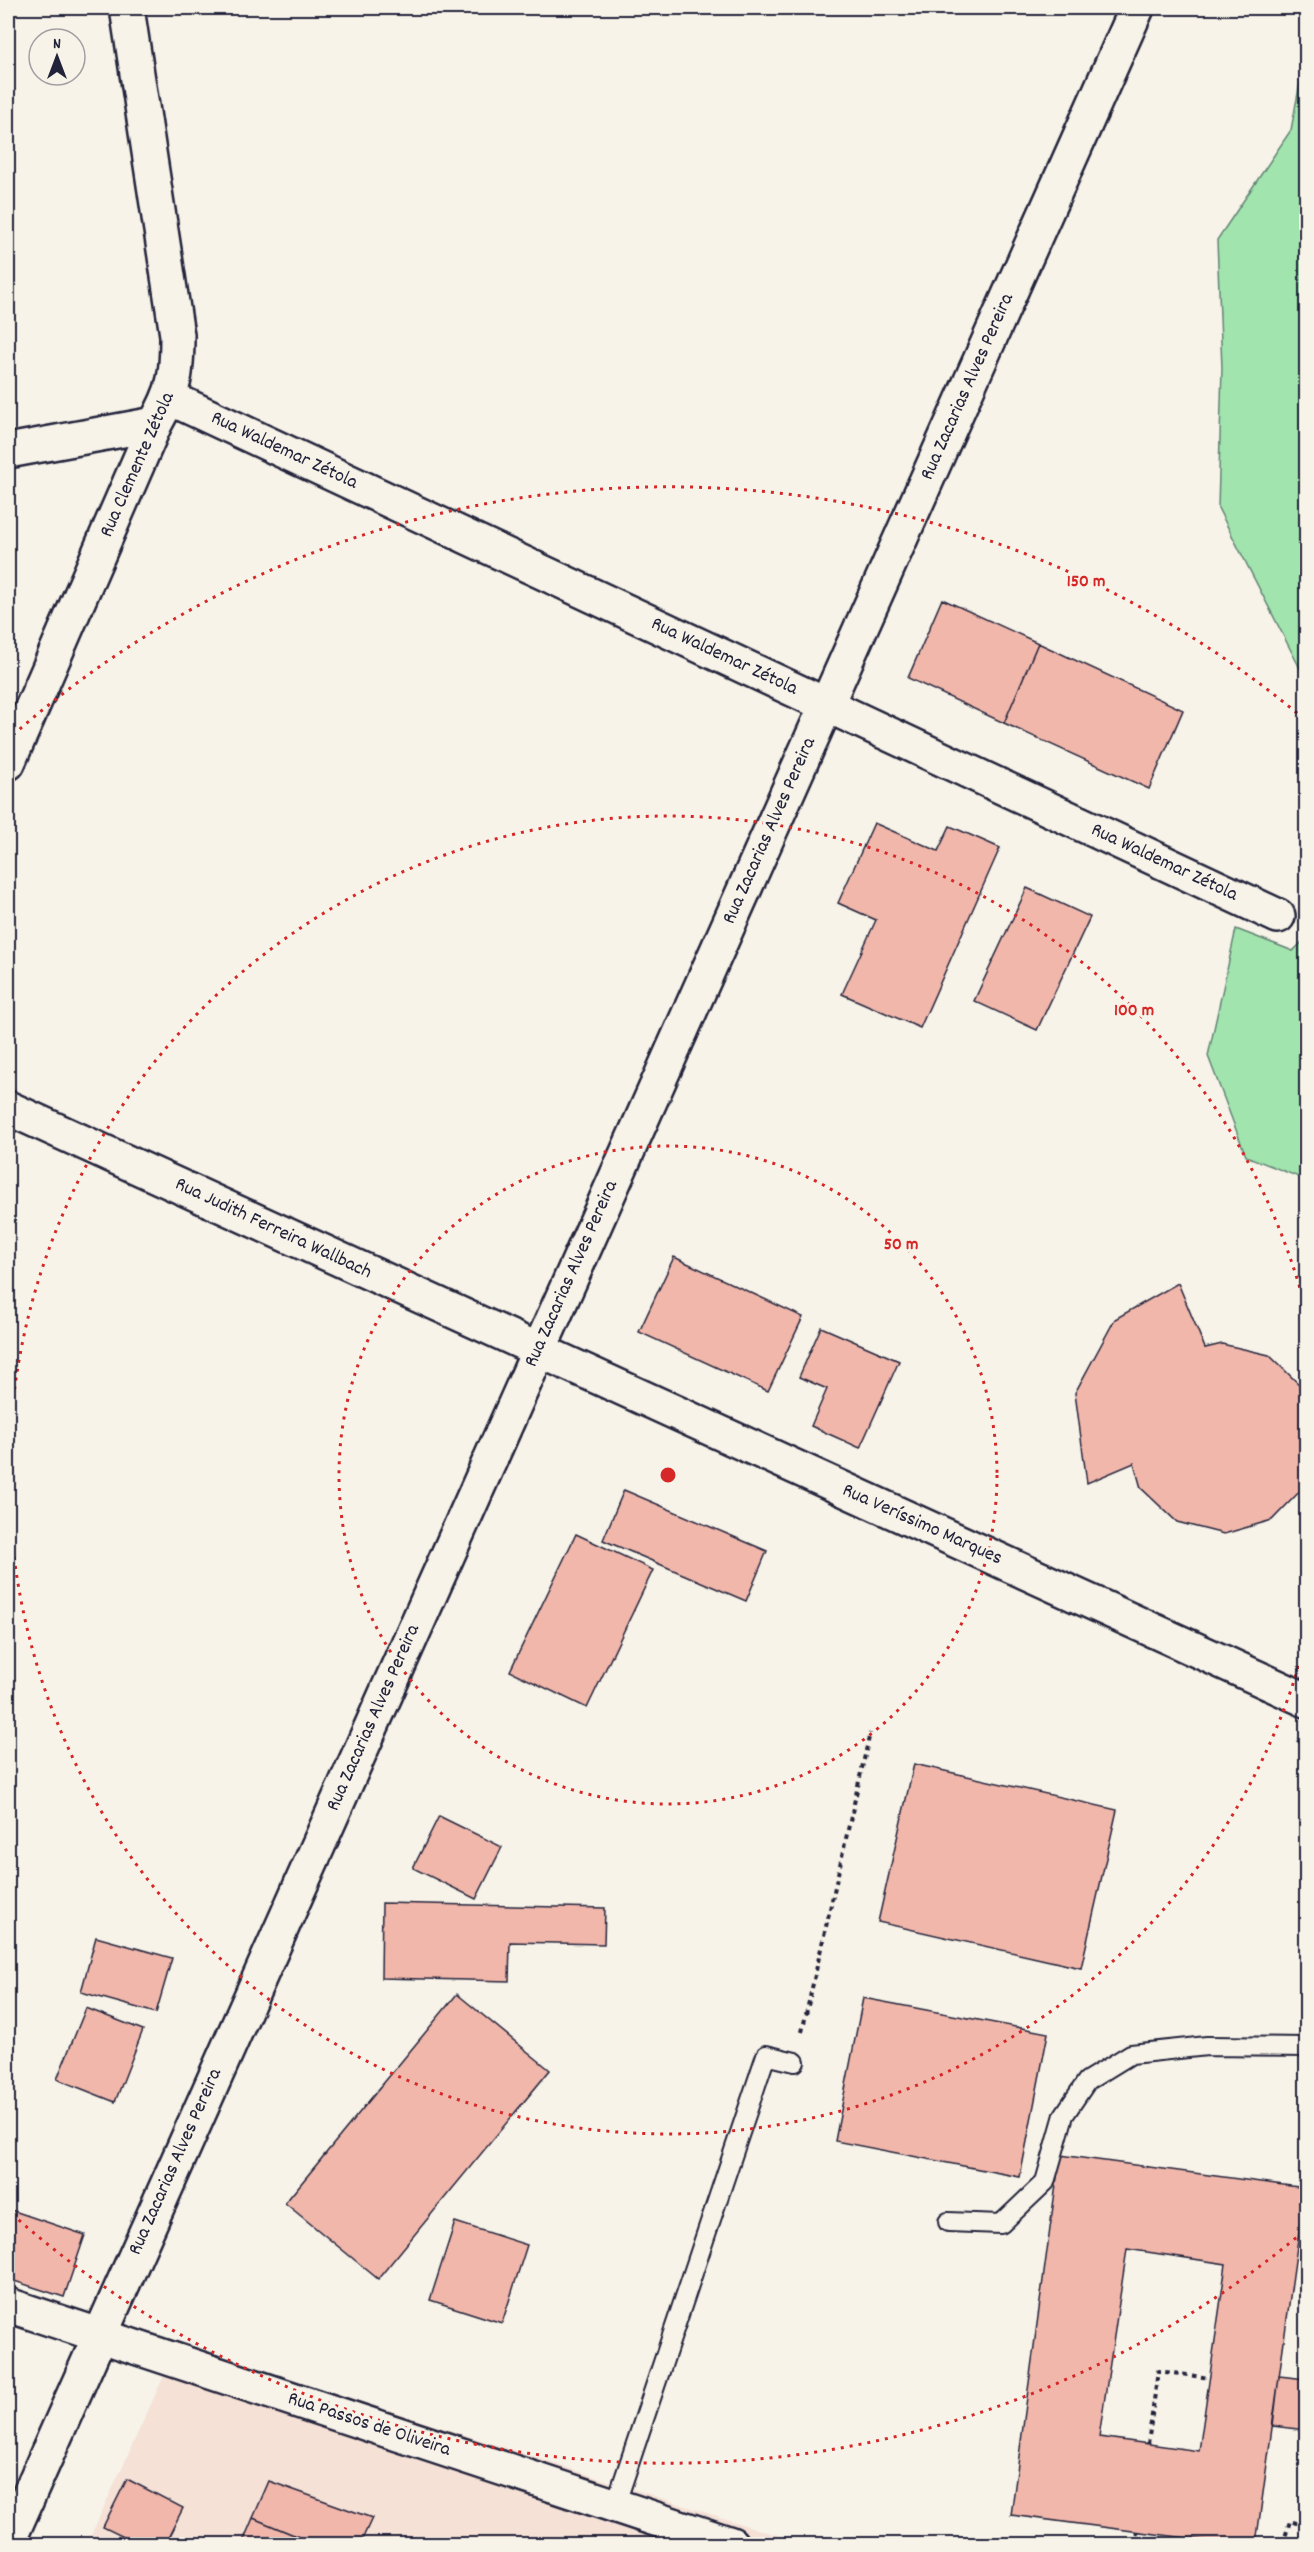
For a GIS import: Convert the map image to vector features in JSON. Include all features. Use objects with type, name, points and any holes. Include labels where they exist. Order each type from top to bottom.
[{"type":"main road","name":"Rua Clemente Zétola","points":[[8,763],[163,411],[177,369],[177,336],[127,8]]},
{"type":"main road","name":"Rua Zacarias Alves Pereira","points":[[8,2542],[98,2335],[1137,8]]},
{"type":"main road","points":[[8,451],[163,411]]},
{"type":"main road","name":"Rua Waldemar Zétola","points":[[163,411],[826,705],[1278,916]]},
{"type":"main road","name":"Rua Judith Ferreira Wallbach","points":[[8,1108],[538,1350]]},
{"type":"main road","name":"Rua Veríssimo Marques","points":[[538,1350],[1306,1700]]},
{"type":"main road","name":"Rua Passos de Oliveira","points":[[8,2305],[731,2544]]},
{"type":"lane","points":[[948,2222],[1001,2224],[1045,2182],[1064,2115],[1087,2081],[1131,2054],[1207,2046],[1306,2047]]},
{"type":"lane","points":[[615,2506],[766,2055],[795,2062]]},
{"type":"path","points":[[795,2062],[870,1733]]},
{"type":"path","points":[[1148,2444],[1158,2371],[1210,2378]]},
{"type":"path","points":[[1283,2544],[1290,2522],[1306,2526]]},
{"type":"path","points":[[1136,2544],[1137,2532]]},
{"type":"shaded area","points":[[179,2343],[804,2544],[87,2544]]},
{"type":"green space","points":[[1306,51],[1306,680],[1218,508],[1222,368],[1217,240],[1291,130]]},
{"type":"green space","points":[[1236,929],[1293,951],[1306,938],[1306,1180],[1246,1156],[1208,1056]]},
{"type":"building","points":[[942,599],[1038,643],[1004,723],[908,678]]},
{"type":"building","points":[[1038,643],[1183,710],[1149,789],[1004,723]]},
{"type":"building","points":[[874,823],[938,851],[950,826],[1000,848],[920,1028],[842,994],[876,920],[838,903]]},
{"type":"building","points":[[1027,888],[1090,917],[1037,1030],[974,1001]]},
{"type":"building","points":[[674,1257],[803,1317],[768,1391],[639,1332]]},
{"type":"building","points":[[1178,1283],[1205,1348],[1222,1344],[1269,1355],[1305,1390],[1306,1485],[1272,1520],[1224,1534],[1177,1522],[1141,1488],[1134,1463],[1087,1483],[1075,1393],[1115,1319]]},
{"type":"building","points":[[821,1327],[899,1361],[860,1448],[811,1426],[827,1389],[799,1377]]},
{"type":"building","points":[[624,1490],[767,1551],[746,1601],[603,1540]]},
{"type":"building","points":[[576,1534],[653,1570],[587,1708],[510,1671]]},
{"type":"building","points":[[914,1764],[1117,1810],[1081,1968],[878,1922]]},
{"type":"building","points":[[439,1816],[502,1847],[476,1899],[413,1868]]},
{"type":"building","points":[[382,1903],[605,1908],[604,1944],[510,1942],[509,1981],[381,1978]]},
{"type":"building","points":[[96,1937],[172,1958],[156,2013],[81,1992]]},
{"type":"building","points":[[457,1994],[550,2070],[378,2279],[285,2203]]},
{"type":"building","points":[[863,1998],[1048,2033],[1020,2177],[835,2141]]},
{"type":"building","points":[[86,2008],[143,2030],[115,2102],[57,2079]]},
{"type":"building","points":[[1060,2155],[1305,2188],[1256,2544],[1232,2544],[1011,2515]],"holes":[[[1127,2249],[1226,2264],[1199,2451],[1099,2437]]]},
{"type":"building","points":[[8,2209],[85,2235],[64,2297],[8,2279]]},
{"type":"building","points":[[455,2222],[527,2245],[502,2323],[430,2300]]},
{"type":"building","points":[[1279,2376],[1306,2379],[1306,2430],[1273,2426]]},
{"type":"building","points":[[127,2479],[183,2508],[165,2544],[138,2544],[103,2527]]},
{"type":"building","points":[[269,2481],[372,2518],[360,2544],[304,2544],[306,2540],[253,2518]]},
{"type":"building","points":[[253,2518],[306,2540],[304,2544],[242,2544]]}]
